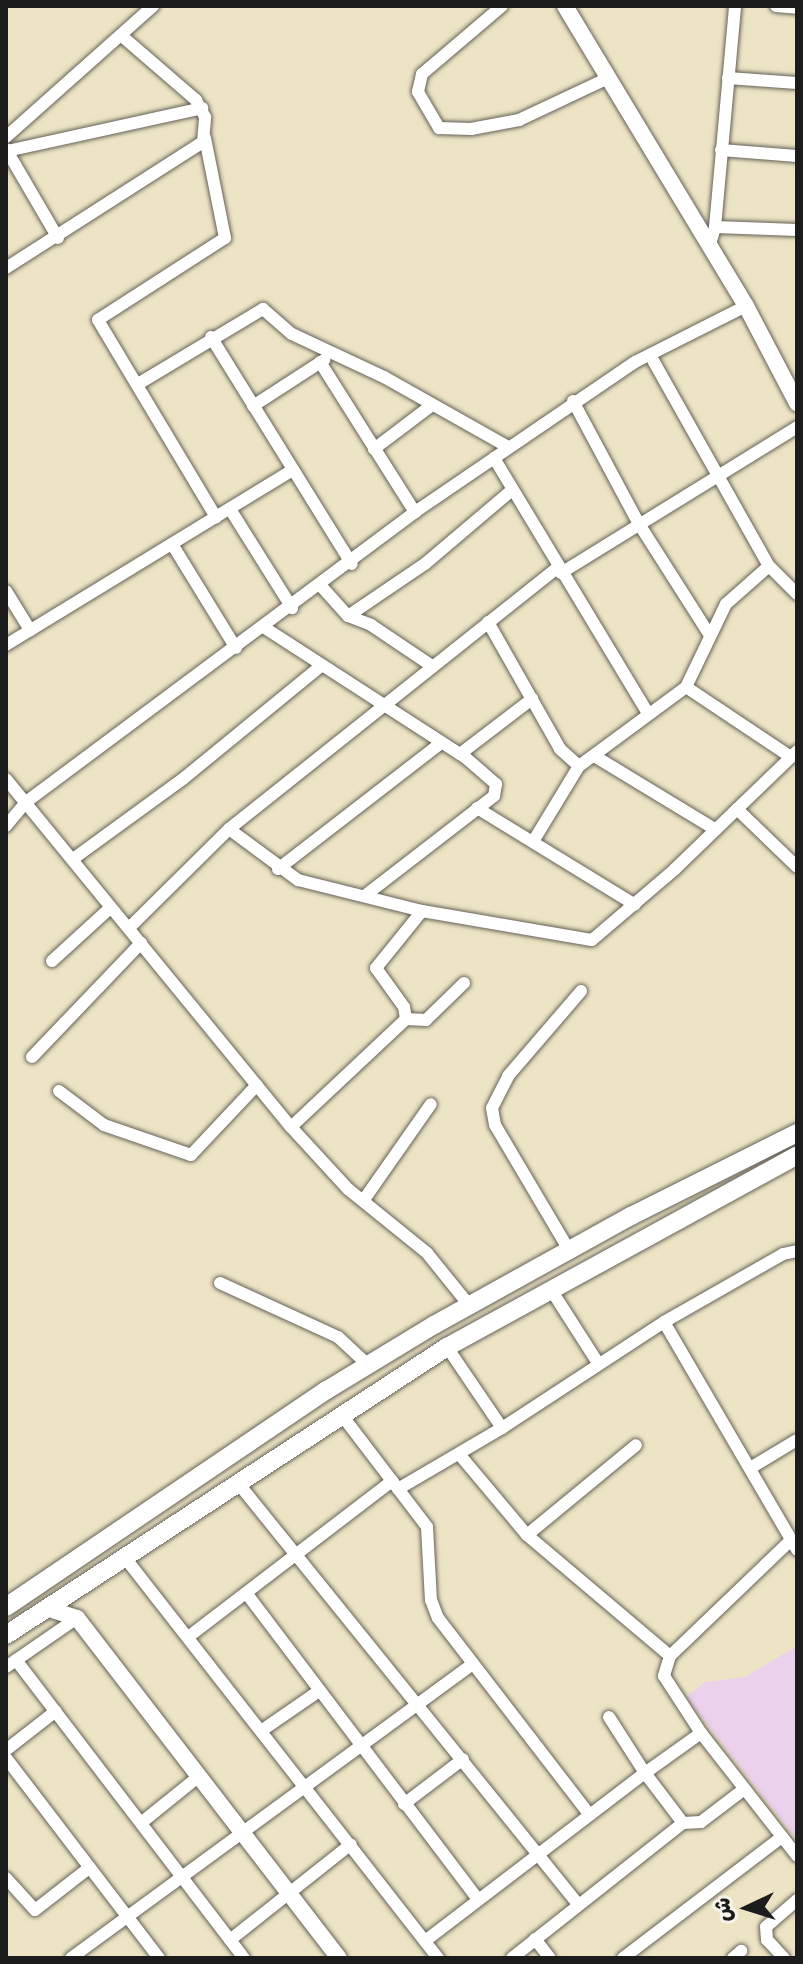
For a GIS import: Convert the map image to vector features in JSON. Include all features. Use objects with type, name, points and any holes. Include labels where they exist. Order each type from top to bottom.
[{"type":"main road","points":[[6,1607],[368,1365],[569,1250],[797,1133]]},
{"type":"main road","points":[[6,1635],[447,1347],[797,1155]]},
{"type":"street","points":[[6,137],[123,37],[153,6]]},
{"type":"street","points":[[502,6],[422,74],[418,92],[441,129],[519,120],[606,79]]},
{"type":"street","points":[[565,6],[606,79],[746,306],[797,403]]},
{"type":"street","points":[[709,247],[715,227],[735,6]]},
{"type":"street","points":[[776,6],[797,8]]},
{"type":"street","points":[[123,37],[202,108],[225,238],[98,318],[216,517]]},
{"type":"street","points":[[728,78],[797,83]]},
{"type":"street","points":[[58,238],[6,150],[202,108]]},
{"type":"street","points":[[6,268],[58,238],[205,138]]},
{"type":"street","points":[[721,150],[797,156]]},
{"type":"street","points":[[715,227],[797,230]]},
{"type":"street","points":[[6,826],[26,802],[352,564],[415,512],[573,401],[650,355],[746,306]]},
{"type":"street","points":[[138,384],[259,309],[292,334],[335,353],[508,447]]},
{"type":"street","points":[[211,337],[352,564]]},
{"type":"street","points":[[253,406],[335,353]]},
{"type":"street","points":[[650,355],[769,566],[797,594]]},
{"type":"street","points":[[320,362],[415,512]]},
{"type":"street","points":[[573,401],[639,524],[709,634]]},
{"type":"street","points":[[374,449],[432,405]]},
{"type":"street","points":[[129,928],[229,829],[488,622],[560,570],[797,427]]},
{"type":"street","points":[[494,458],[647,712]]},
{"type":"street","points":[[6,645],[293,470]]},
{"type":"street","points":[[348,616],[426,563],[512,490]]},
{"type":"street","points":[[230,509],[292,608]]},
{"type":"street","points":[[172,544],[236,648]]},
{"type":"street","points":[[534,840],[579,766],[596,757],[647,712],[686,687],[726,604],[769,566]]},
{"type":"street","points":[[321,586],[348,616],[371,625],[432,666]]},
{"type":"street","points":[[6,591],[30,630]]},
{"type":"street","points":[[488,622],[560,749],[579,766]]},
{"type":"street","points":[[265,628],[460,754],[496,784],[494,796],[367,894]]},
{"type":"street","points":[[73,859],[184,778],[321,666]]},
{"type":"street","points":[[229,829],[278,869],[298,880],[367,894],[422,911],[592,940],[635,905],[794,754],[686,687]]},
{"type":"street","points":[[460,754],[532,699]]},
{"type":"street","points":[[278,869],[441,743]]},
{"type":"street","points":[[596,757],[716,830]]},
{"type":"street","points":[[6,779],[291,1127],[363,1201],[427,1253],[469,1305]]},
{"type":"street","points":[[477,808],[534,840],[635,905]]},
{"type":"street","points":[[737,809],[797,867]]},
{"type":"street","points":[[52,961],[110,908]]},
{"type":"street","points":[[406,1019],[404,1007],[376,968],[422,911]]},
{"type":"street","points":[[32,1057],[141,943]]},
{"type":"street","points":[[291,1127],[406,1019],[426,1020],[464,983]]},
{"type":"street","points":[[569,1250],[495,1125],[492,1108],[508,1076],[581,991]]},
{"type":"street","points":[[59,1091],[104,1125],[191,1155],[257,1085]]},
{"type":"street","points":[[363,1201],[431,1104]]},
{"type":"street","points":[[188,1637],[395,1485],[459,1454],[502,1428],[664,1322],[783,1254],[797,1251]]},
{"type":"street","points":[[220,1283],[338,1337],[368,1365]]},
{"type":"street","points":[[550,1288],[598,1363]]},
{"type":"street","points":[[664,1322],[752,1467],[794,1545],[670,1656],[666,1686],[743,1790],[797,1856]]},
{"type":"street","points":[[447,1347],[502,1428]]},
{"type":"street","points":[[341,1414],[430,1535],[433,1609],[589,1814]]},
{"type":"street","points":[[752,1467],[797,1440]]},
{"type":"street","points":[[527,1535],[636,1445]]},
{"type":"street","points":[[459,1454],[527,1535],[670,1656]]},
{"type":"street","points":[[238,1483],[578,1904]]},
{"type":"street","points":[[126,1559],[438,1958]]},
{"type":"street","points":[[77,1587],[77,1618]]},
{"type":"street","points":[[247,1594],[478,1899]]},
{"type":"street","points":[[46,1608],[77,1618],[287,1895],[339,1958]]},
{"type":"street","points":[[77,1618],[11,1663],[56,1711],[244,1958]]},
{"type":"street","points":[[71,1958],[239,1831],[473,1664]]},
{"type":"street","points":[[261,1731],[319,1691]]},
{"type":"street","points":[[6,1750],[56,1711]]},
{"type":"street","points":[[609,1717],[645,1773],[683,1823]]},
{"type":"street","points":[[425,1941],[537,1852],[701,1733]]},
{"type":"street","points":[[6,1758],[159,1958]]},
{"type":"street","points":[[404,1804],[463,1759]]},
{"type":"street","points":[[141,1823],[198,1777]]},
{"type":"street","points":[[512,1958],[683,1823],[701,1822],[743,1790]]},
{"type":"street","points":[[623,1958],[782,1837]]},
{"type":"street","points":[[230,1940],[351,1844]]},
{"type":"street","points":[[6,1878],[35,1910],[89,1868]]},
{"type":"street","points":[[784,1958],[767,1940],[766,1927],[797,1900]]},
{"type":"street","points":[[535,1939],[550,1958]]},
{"type":"shaded area","points":[[797,1646],[797,1840],[686,1697],[705,1682],[745,1677]]}]
